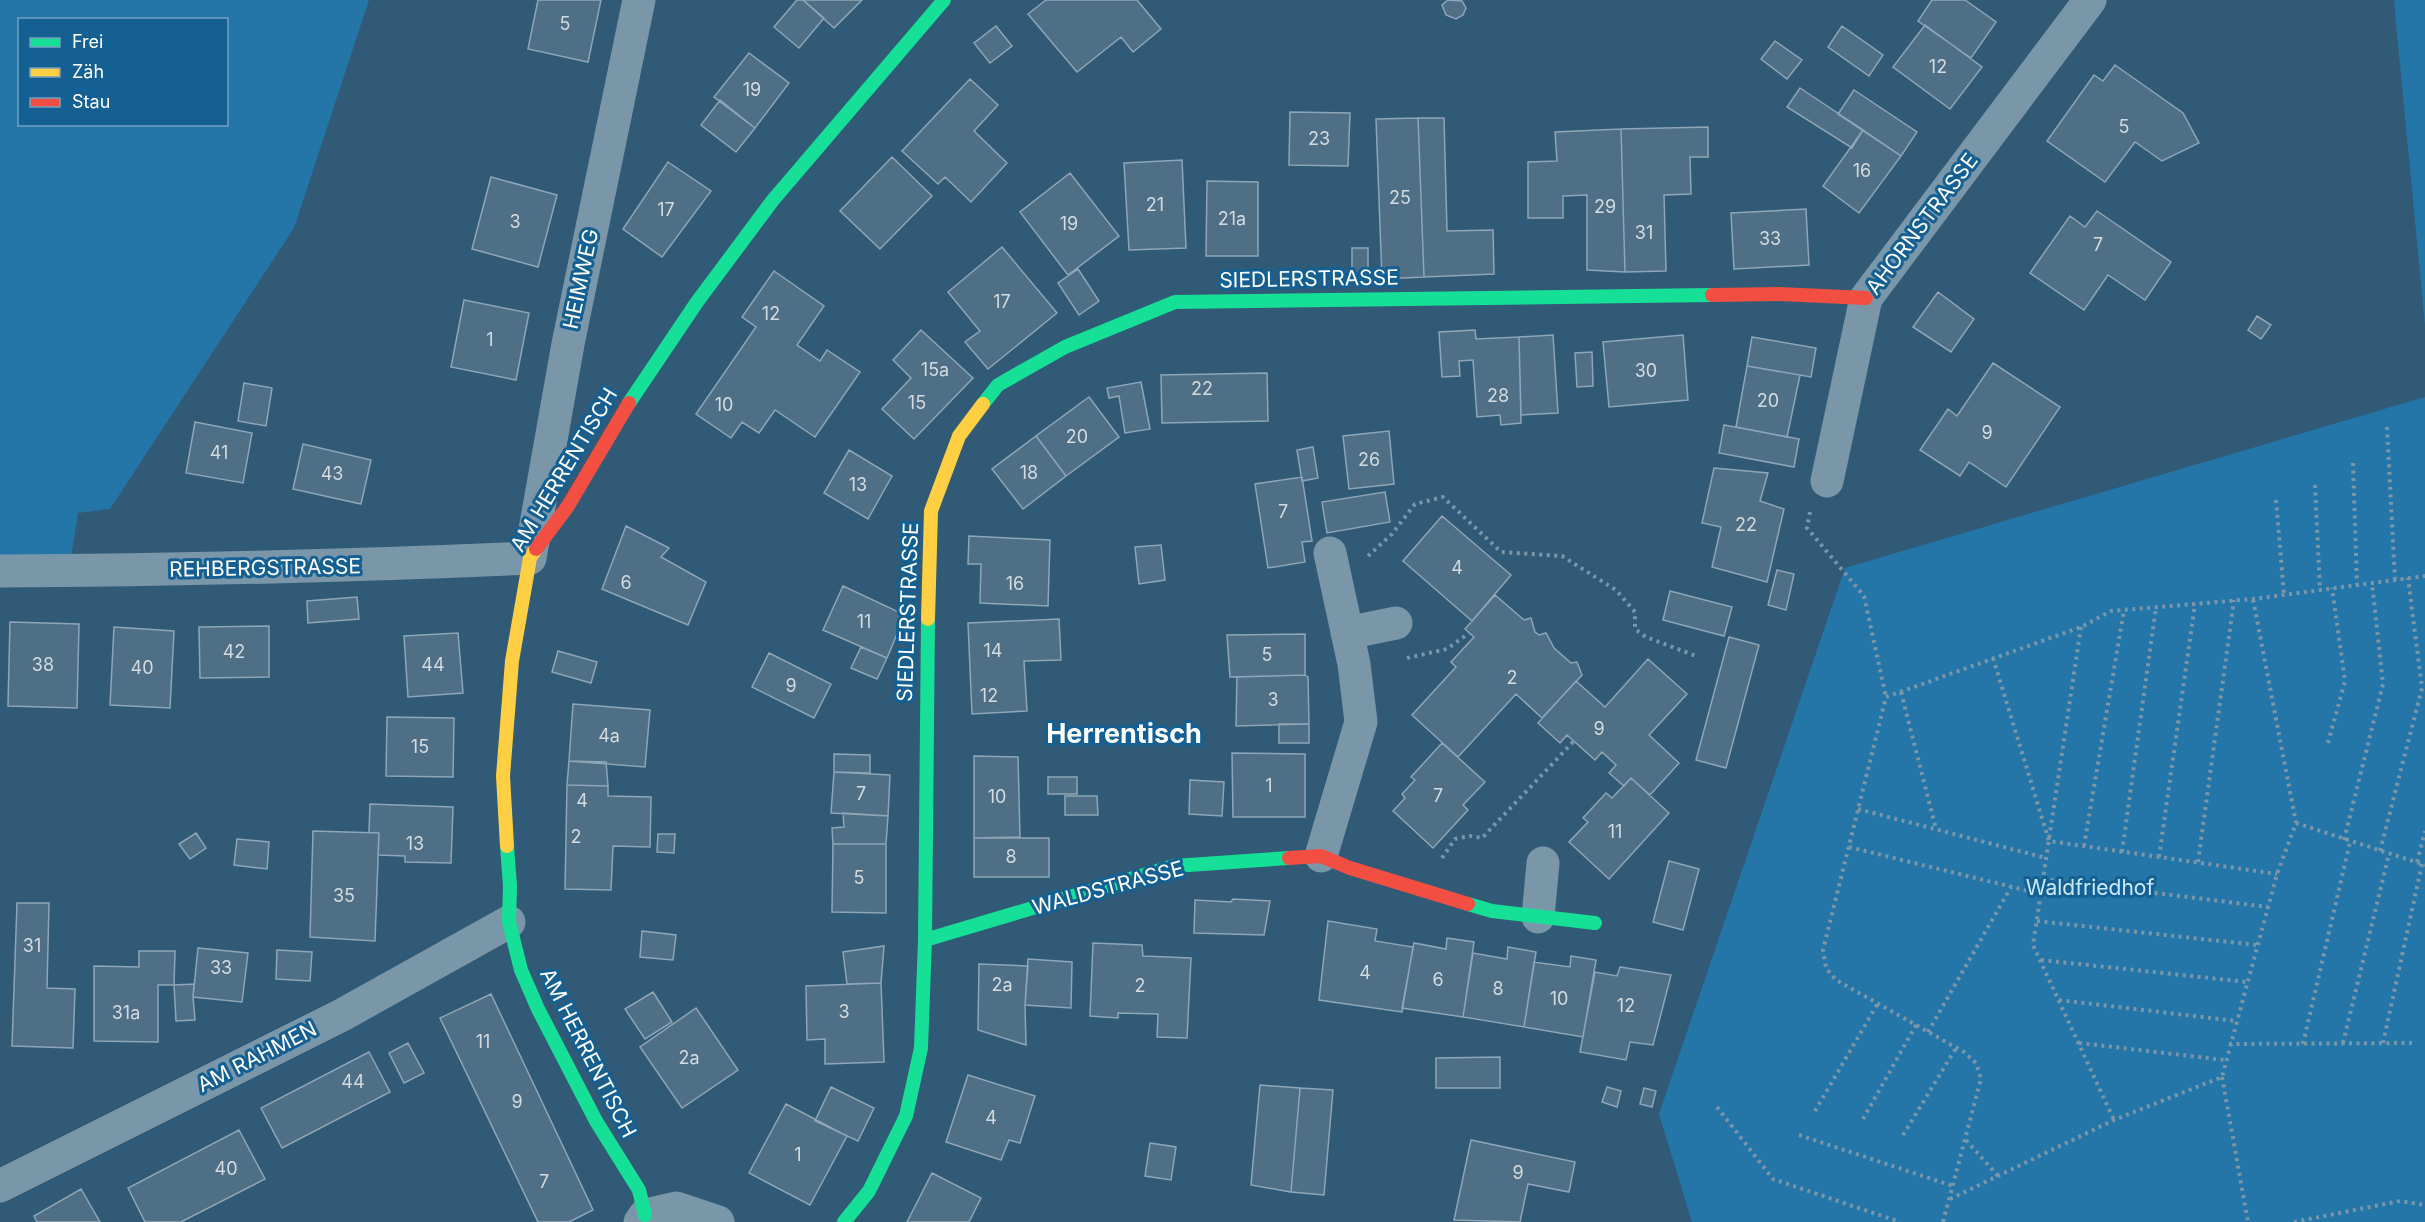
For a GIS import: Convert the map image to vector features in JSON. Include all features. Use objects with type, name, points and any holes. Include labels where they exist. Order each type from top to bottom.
[{"type":"street","name":"HEIMWEG","points":[[530,558],[568,344],[639,0]]},
{"type":"street","name":"AM HERRENTISCH","points":[[643,1219],[639,1190],[596,1121],[538,1009],[521,970],[509,922],[510,885],[502,776],[512,661],[530,558],[568,506],[624,410],[697,302],[773,200],[944,0]]},
{"type":"street","name":"AHORNSTRASSE","points":[[1827,481],[1866,298],[2090,0]]},
{"type":"street","name":"SIEDLERSTRASSE","points":[[844,1222],[869,1191],[906,1116],[921,1048],[925,940],[926,701],[931,510],[959,436],[998,385],[1065,347],[1175,303],[1779,294],[1866,298]]},
{"type":"street","name":"REHBERGSTRASSE","points":[[0,571],[354,566],[530,558]]},
{"type":"street","points":[[1321,856],[1361,722],[1354,664],[1332,561]]},
{"type":"street","points":[[1347,633],[1396,623]]},
{"type":"street","name":"WALDSTRASSE","points":[[925,940],[1174,866],[1321,856],[1350,868],[1492,911],[1595,923]]},
{"type":"street","points":[[1538,917],[1543,863]]},
{"type":"street","name":"AM RAHMEN","points":[[0,1186],[342,1015],[509,922]]},
{"type":"street","points":[[643,1219],[676,1208],[718,1222]]},
{"type":"path","points":[[2387,427],[2394,580]]},
{"type":"path","points":[[2353,463],[2357,585]]},
{"type":"path","points":[[1827,481],[1813,493],[1807,528],[1864,596],[1886,698],[1824,950],[1826,968],[1836,980],[1956,1048],[1976,1063],[1981,1079],[1943,1222]]},
{"type":"path","points":[[2315,485],[2320,590]]},
{"type":"path","points":[[1332,561],[1364,559],[1392,534],[1415,504],[1443,497],[1501,552],[1562,556],[1616,590],[1635,612],[1635,629],[1646,637],[1696,656]]},
{"type":"path","points":[[2276,500],[2284,595]]},
{"type":"path","points":[[1886,698],[2081,627],[2111,611],[2284,595],[2425,576]]},
{"type":"path","points":[[2380,851],[2422,688],[2409,578]]},
{"type":"path","points":[[2344,840],[2383,684],[2372,583]]},
{"type":"path","points":[[2328,742],[2345,681],[2332,588]]},
{"type":"path","points":[[2248,1222],[2222,1077],[2229,1044],[2277,874],[2296,823],[2253,598]]},
{"type":"path","points":[[2198,862],[2234,600]]},
{"type":"path","points":[[2159,857],[2195,604]]},
{"type":"path","points":[[2122,852],[2156,608]]},
{"type":"path","points":[[2084,846],[2124,610]]},
{"type":"path","points":[[2081,627],[2033,945],[2114,1120]]},
{"type":"path","points":[[1993,658],[2049,841]]},
{"type":"path","points":[[1901,692],[1936,830]]},
{"type":"path","points":[[1434,895],[1443,857],[1455,839],[1470,836],[1482,838],[1575,741]]},
{"type":"path","points":[[1858,809],[2046,858]]},
{"type":"path","points":[[2296,823],[2421,864]]},
{"type":"path","points":[[2384,1043],[2421,864],[2425,831]]},
{"type":"path","points":[[2049,841],[2277,874]]},
{"type":"path","points":[[2303,1044],[2350,842]]},
{"type":"path","points":[[1849,847],[2041,894]]},
{"type":"path","points":[[2343,1043],[2389,854]]},
{"type":"path","points":[[2043,879],[2268,906]]},
{"type":"path","points":[[1928,1032],[2011,887]]},
{"type":"path","points":[[2037,921],[2257,945]]},
{"type":"path","points":[[2040,960],[2247,982]]},
{"type":"path","points":[[2058,999],[2236,1021]]},
{"type":"path","points":[[1815,1111],[1878,1003]]},
{"type":"path","points":[[1863,1119],[1916,1025]]},
{"type":"path","points":[[2079,1043],[2225,1060]]},
{"type":"path","points":[[2229,1044],[2413,1043]]},
{"type":"path","points":[[1903,1135],[1956,1048]]},
{"type":"path","points":[[1949,1200],[2114,1120],[2222,1077]]},
{"type":"path","points":[[1717,1107],[1773,1179],[1900,1222]]},
{"type":"path","points":[[1798,1135],[1953,1186]]},
{"type":"path","points":[[1965,1139],[1998,1176]]},
{"type":"path","points":[[2294,1222],[2400,1201],[2425,1205]]},
{"type":"green space","points":[[0,0],[369,0],[294,228],[110,509],[78,513],[71,557],[0,560]]},
{"type":"green space","points":[[2394,0],[2425,0],[2425,325],[2396,23]]},
{"type":"green space","name":"Waldfriedhof","points":[[2425,397],[2425,1222],[1692,1222],[1659,1114],[1845,568]]},
{"type":"building","points":[[538,0],[601,0],[588,62],[528,49]]},
{"type":"building","points":[[797,0],[803,0],[824,18],[799,48],[774,27]]},
{"type":"building","points":[[803,0],[862,0],[834,28]]},
{"type":"building","points":[[1046,0],[1137,0],[1161,29],[1133,52],[1121,37],[1077,72],[1028,14]]},
{"type":"building","points":[[1448,0],[1462,1],[1466,8],[1463,15],[1456,19],[1446,15],[1442,5]]},
{"type":"building","points":[[1932,0],[1965,0],[1996,22],[1971,58],[1918,21]]},
{"type":"building","points":[[1925,25],[1982,67],[1950,109],[1893,67]]},
{"type":"building","points":[[996,26],[1012,46],[990,63],[974,43]]},
{"type":"building","points":[[1842,26],[1883,55],[1869,76],[1828,47]]},
{"type":"building","points":[[1775,41],[1802,60],[1787,79],[1761,59]]},
{"type":"building","points":[[749,53],[789,83],[755,128],[714,97]]},
{"type":"building","points":[[2115,65],[2183,113],[2199,143],[2162,161],[2135,142],[2105,182],[2047,141],[2094,75],[2103,81]]},
{"type":"building","points":[[970,79],[998,105],[974,131],[1007,163],[971,202],[945,177],[938,184],[902,151]]},
{"type":"building","points":[[1800,88],[1863,130],[1852,148],[1787,107]]},
{"type":"building","points":[[1854,90],[1917,132],[1901,156],[1838,114]]},
{"type":"building","points":[[720,100],[755,128],[736,152],[701,125]]},
{"type":"building","points":[[1290,112],[1350,113],[1348,166],[1289,165]]},
{"type":"building","points":[[1418,118],[1444,118],[1447,231],[1493,230],[1494,274],[1424,277]]},
{"type":"building","points":[[1418,118],[1424,277],[1382,279],[1376,119]]},
{"type":"building","points":[[1708,127],[1708,157],[1690,157],[1691,194],[1664,195],[1666,271],[1625,272],[1621,129]]},
{"type":"building","points":[[1621,129],[1625,272],[1587,270],[1587,195],[1563,196],[1563,218],[1528,218],[1528,162],[1557,161],[1555,132]]},
{"type":"building","points":[[1863,130],[1901,156],[1859,213],[1823,186]]},
{"type":"building","points":[[892,157],[932,196],[880,249],[840,211]]},
{"type":"building","points":[[1182,160],[1186,248],[1129,250],[1124,163]]},
{"type":"building","points":[[668,162],[711,191],[662,257],[623,229]]},
{"type":"building","points":[[1070,173],[1119,236],[1068,275],[1020,212]]},
{"type":"building","points":[[491,177],[557,195],[538,267],[472,249]]},
{"type":"building","points":[[1207,181],[1258,182],[1258,256],[1206,256]]},
{"type":"building","points":[[1806,209],[1809,265],[1734,269],[1731,213]]},
{"type":"building","points":[[2097,211],[2171,262],[2145,300],[2108,275],[2084,310],[2030,273],[2070,216],[2085,227]]},
{"type":"building","points":[[1002,247],[1057,313],[988,369],[965,342],[980,331],[948,292]]},
{"type":"building","points":[[1352,248],[1368,248],[1368,283],[1352,283]]},
{"type":"building","points":[[1078,269],[1099,301],[1079,315],[1058,283]]},
{"type":"building","points":[[774,271],[824,306],[797,345],[820,361],[827,350],[860,372],[815,437],[775,410],[759,433],[742,422],[731,438],[696,414],[756,327],[742,317]]},
{"type":"building","points":[[1938,292],[1974,319],[1951,352],[1913,327]]},
{"type":"building","points":[[464,300],[529,313],[516,380],[451,367]]},
{"type":"building","points":[[2257,316],[2271,325],[2261,339],[2248,330]]},
{"type":"building","points":[[921,330],[973,378],[914,439],[882,409],[911,378],[893,360]]},
{"type":"building","points":[[1475,330],[1476,339],[1519,337],[1521,423],[1501,425],[1500,415],[1477,417],[1473,360],[1459,361],[1460,376],[1442,377],[1439,332]]},
{"type":"building","points":[[1553,335],[1558,413],[1521,415],[1519,337]]},
{"type":"building","points":[[1683,335],[1688,400],[1609,407],[1603,342]]},
{"type":"building","points":[[1752,337],[1816,348],[1811,377],[1747,366]]},
{"type":"building","points":[[1592,352],[1593,386],[1577,387],[1575,353]]},
{"type":"building","points":[[1993,363],[2060,407],[2006,487],[1969,462],[1960,476],[1920,450],[1948,409],[1957,416]]},
{"type":"building","points":[[1747,366],[1800,375],[1787,437],[1736,427]]},
{"type":"building","points":[[1267,373],[1268,421],[1162,423],[1161,375]]},
{"type":"building","points":[[1141,382],[1150,429],[1125,433],[1119,396],[1109,398],[1107,388]]},
{"type":"building","points":[[244,383],[272,388],[266,426],[238,421]]},
{"type":"building","points":[[1089,397],[1119,437],[1066,476],[1036,436]]},
{"type":"building","points":[[195,422],[252,433],[243,483],[186,473]]},
{"type":"building","points":[[1724,425],[1799,439],[1794,467],[1719,453]]},
{"type":"building","points":[[1389,431],[1394,484],[1349,489],[1343,436]]},
{"type":"building","points":[[1036,436],[1066,476],[1023,509],[992,469]]},
{"type":"building","points":[[303,444],[371,460],[361,504],[293,489]]},
{"type":"building","points":[[1313,447],[1318,478],[1302,481],[1297,450]]},
{"type":"building","points":[[849,450],[892,476],[868,519],[824,493]]},
{"type":"building","points":[[1714,468],[1768,473],[1760,501],[1784,509],[1767,582],[1712,567],[1721,527],[1702,523]]},
{"type":"building","points":[[1302,477],[1312,541],[1302,542],[1305,562],[1268,568],[1255,484]]},
{"type":"building","points":[[1385,492],[1390,522],[1327,533],[1322,502]]},
{"type":"building","points":[[1442,516],[1511,575],[1472,621],[1403,561]]},
{"type":"building","points":[[626,526],[669,548],[661,557],[706,582],[688,625],[602,589]]},
{"type":"building","points":[[969,536],[1050,540],[1048,606],[980,603],[981,564],[968,564]]},
{"type":"building","points":[[1161,545],[1165,580],[1139,584],[1135,547]]},
{"type":"building","points":[[1777,570],[1794,574],[1786,610],[1768,605]]},
{"type":"building","points":[[843,586],[905,615],[887,658],[823,630]]},
{"type":"building","points":[[1670,591],[1732,607],[1724,636],[1663,620]]},
{"type":"building","points":[[1495,595],[1524,620],[1531,618],[1535,632],[1539,635],[1546,633],[1554,648],[1571,663],[1577,662],[1582,675],[1542,718],[1516,694],[1458,757],[1412,715],[1456,667],[1451,662],[1474,637],[1465,629]]},
{"type":"building","points":[[357,597],[359,619],[308,623],[307,601]]},
{"type":"building","points":[[1059,619],[1061,660],[1024,661],[1027,711],[972,714],[968,623]]},
{"type":"building","points":[[10,622],[79,624],[77,708],[8,706]]},
{"type":"building","points":[[269,626],[269,677],[200,678],[199,627]]},
{"type":"building","points":[[114,627],[174,631],[170,708],[110,705]]},
{"type":"building","points":[[458,633],[463,693],[408,697],[404,636]]},
{"type":"building","points":[[1305,634],[1305,675],[1230,677],[1227,635]]},
{"type":"building","points":[[1729,637],[1759,645],[1726,768],[1696,760]]},
{"type":"building","points":[[861,647],[887,658],[877,679],[851,668]]},
{"type":"building","points":[[558,651],[597,662],[591,683],[552,672]]},
{"type":"building","points":[[769,653],[831,684],[814,718],[752,687]]},
{"type":"building","points":[[1648,659],[1687,694],[1649,735],[1679,763],[1650,795],[1631,778],[1624,786],[1609,773],[1616,765],[1602,752],[1595,760],[1567,735],[1560,743],[1538,723],[1576,681],[1605,707]]},
{"type":"building","points":[[1305,675],[1308,677],[1309,724],[1236,726],[1237,677]]},
{"type":"building","points":[[573,704],[650,710],[645,767],[569,761]]},
{"type":"building","points":[[387,717],[454,718],[453,777],[386,776]]},
{"type":"building","points":[[1279,724],[1309,724],[1309,743],[1279,743]]},
{"type":"building","points":[[1442,743],[1485,782],[1463,805],[1468,810],[1433,848],[1393,811],[1405,798],[1402,794],[1415,780],[1411,777]]},
{"type":"building","points":[[1232,753],[1305,754],[1305,817],[1233,817]]},
{"type":"building","points":[[834,754],[870,755],[870,773],[834,772]]},
{"type":"building","points":[[974,756],[1018,757],[1020,837],[974,838]]},
{"type":"building","points":[[569,761],[606,762],[608,786],[567,785]]},
{"type":"building","points":[[834,772],[890,775],[888,816],[831,813]]},
{"type":"building","points":[[1048,777],[1077,777],[1077,794],[1048,794]]},
{"type":"building","points":[[1631,778],[1669,813],[1609,879],[1569,842],[1588,822],[1583,818],[1606,793],[1612,798]]},
{"type":"building","points":[[1190,780],[1224,782],[1222,816],[1189,814]]},
{"type":"building","points":[[567,785],[608,786],[608,796],[651,797],[650,847],[613,846],[611,890],[565,889]]},
{"type":"building","points":[[1065,796],[1097,796],[1098,815],[1065,815]]},
{"type":"building","points":[[370,804],[453,807],[451,863],[405,862],[405,856],[378,855],[379,833],[369,833]]},
{"type":"building","points":[[843,813],[888,816],[886,844],[833,844],[832,828],[844,827]]},
{"type":"building","points":[[313,831],[379,833],[375,941],[310,937]]},
{"type":"building","points":[[196,833],[206,848],[190,859],[179,844]]},
{"type":"building","points":[[658,834],[675,834],[674,853],[657,852]]},
{"type":"building","points":[[974,838],[1049,838],[1049,877],[974,877]]},
{"type":"building","points":[[237,839],[269,842],[267,869],[234,865]]},
{"type":"building","points":[[833,844],[886,844],[886,913],[832,912]]},
{"type":"building","points":[[1669,861],[1699,869],[1683,930],[1653,922]]},
{"type":"building","points":[[1233,899],[1270,901],[1264,935],[1194,933],[1195,900],[1231,902]]},
{"type":"building","points":[[17,903],[49,903],[47,988],[75,989],[73,1048],[12,1046]]},
{"type":"building","points":[[1328,921],[1377,929],[1375,941],[1413,947],[1402,1012],[1319,1000]]},
{"type":"building","points":[[642,931],[676,935],[673,960],[640,957]]},
{"type":"building","points":[[1447,938],[1474,942],[1463,1017],[1402,1008],[1414,943],[1446,949]]},
{"type":"building","points":[[1093,943],[1142,945],[1143,956],[1191,958],[1187,1038],[1157,1037],[1158,1014],[1118,1013],[1118,1018],[1090,1016]]},
{"type":"building","points":[[884,946],[881,983],[847,984],[843,952]]},
{"type":"building","points":[[1508,947],[1536,952],[1524,1027],[1463,1017],[1473,953],[1507,959]]},
{"type":"building","points":[[198,948],[248,953],[242,1002],[193,997]]},
{"type":"building","points":[[277,950],[312,952],[310,981],[276,979]]},
{"type":"building","points":[[139,951],[175,951],[174,985],[158,985],[158,1042],[94,1041],[94,966],[139,967]]},
{"type":"building","points":[[1571,956],[1596,960],[1583,1037],[1524,1027],[1534,962],[1570,967]]},
{"type":"building","points":[[1028,959],[1072,962],[1071,1008],[1025,1005]]},
{"type":"building","points":[[979,964],[1028,966],[1025,1005],[1026,1045],[978,1030]]},
{"type":"building","points":[[1620,967],[1671,975],[1653,1045],[1630,1042],[1626,1060],[1580,1052],[1595,972],[1617,976]]},
{"type":"building","points":[[881,983],[884,1062],[825,1064],[825,1039],[807,1040],[806,986]]},
{"type":"building","points":[[194,984],[195,1020],[176,1021],[174,985]]},
{"type":"building","points":[[653,992],[672,1022],[645,1039],[625,1009]]},
{"type":"building","points":[[491,994],[593,1210],[569,1222],[538,1222],[440,1018]]},
{"type":"building","points":[[696,1008],[738,1070],[682,1108],[640,1047]]},
{"type":"building","points":[[408,1043],[424,1073],[404,1083],[389,1053]]},
{"type":"building","points":[[369,1052],[390,1092],[282,1148],[261,1108]]},
{"type":"building","points":[[1500,1057],[1500,1088],[1436,1088],[1436,1058]]},
{"type":"building","points":[[968,1075],[1035,1096],[1020,1143],[1009,1140],[1001,1160],[946,1142]]},
{"type":"building","points":[[1260,1085],[1300,1088],[1291,1192],[1251,1185]]},
{"type":"building","points":[[831,1087],[874,1108],[858,1141],[815,1121]]},
{"type":"building","points":[[1607,1087],[1621,1091],[1617,1107],[1602,1102]]},
{"type":"building","points":[[1300,1088],[1333,1090],[1324,1195],[1291,1192]]},
{"type":"building","points":[[1644,1088],[1656,1091],[1652,1107],[1640,1104]]},
{"type":"building","points":[[786,1104],[847,1136],[810,1205],[749,1173]]},
{"type":"building","points":[[239,1130],[265,1179],[181,1222],[145,1222],[128,1188]]},
{"type":"building","points":[[1471,1140],[1575,1162],[1569,1192],[1528,1184],[1520,1222],[1454,1220]]},
{"type":"building","points":[[1150,1143],[1176,1147],[1171,1180],[1145,1176]]},
{"type":"building","points":[[932,1173],[981,1198],[969,1222],[907,1222]]},
{"type":"building","points":[[81,1189],[100,1222],[37,1222],[34,1216]]},
{"type":"traffic: fast","points":[[629,403],[697,302],[773,200],[944,0]]},
{"type":"traffic: fast","points":[[983,404],[998,385],[1065,347],[1175,302],[1712,295]]},
{"type":"traffic: fast","points":[[844,1222],[869,1191],[906,1116],[921,1048],[925,940],[928,619]]},
{"type":"traffic: fast","points":[[507,846],[510,886],[509,922],[521,970],[538,1009],[596,1121],[639,1190],[645,1215]]},
{"type":"traffic: fast","points":[[925,940],[1174,866],[1289,858]]},
{"type":"traffic: fast","points":[[1468,904],[1492,911],[1595,923]]},
{"type":"traffic: slow","points":[[928,619],[931,511],[959,436],[983,404]]},
{"type":"traffic: slow","points":[[507,846],[503,776],[512,661],[530,558],[536,549]]},
{"type":"traffic: jam","points":[[1712,295],[1779,294],[1866,298]]},
{"type":"traffic: jam","points":[[536,549],[568,506],[629,403]]},
{"type":"traffic: jam","points":[[1289,858],[1321,856],[1350,868],[1468,904]]},
{"type":"district","name":"Herrentisch","points":[[1124,734]]}]
